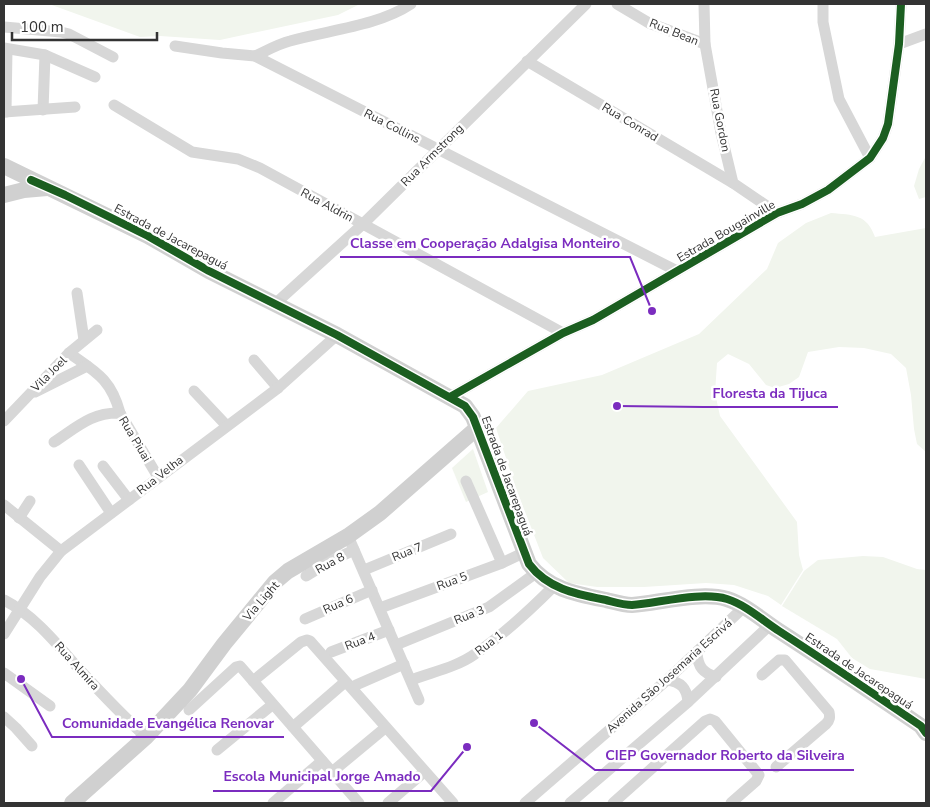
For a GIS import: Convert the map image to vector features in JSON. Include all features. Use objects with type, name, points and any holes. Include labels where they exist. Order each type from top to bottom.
[{"type":"street","points":[[175,46],[255,56],[288,41],[372,21],[411,4]]},
{"type":"street","name":"Rua Armstrong","points":[[276,304],[363,224],[527,60],[586,4]]},
{"type":"street","name":"Rua Bean","points":[[617,4],[649,22],[705,44]]},
{"type":"street","name":"Rua Gordon","points":[[704,4],[705,44],[721,133],[733,183]]},
{"type":"street","points":[[823,4],[823,22],[839,99],[870,158]]},
{"type":"street","name":"Estrada Bougainville","points":[[450,397],[563,333],[593,320],[777,213],[802,204],[828,190],[870,158],[883,138],[888,124],[899,44],[901,4]]},
{"type":"street","points":[[4,26],[69,34],[113,57]]},
{"type":"street","points":[[899,44],[926,34]]},
{"type":"street","points":[[75,107],[5,112],[5,48],[45,55],[95,77]]},
{"type":"street","points":[[43,110],[45,55]]},
{"type":"street","name":"Rua Collins","points":[[255,56],[677,271]]},
{"type":"street","name":"Rua Conrad","points":[[527,60],[733,183]]},
{"type":"street","name":"Rua Aldrin","points":[[114,105],[192,152],[238,159],[260,168],[563,333]]},
{"type":"street","name":"Estrada de Jacarepaguá","points":[[4,166],[148,236],[209,271],[337,335],[450,397],[470,411],[523,553],[536,573],[554,586],[572,593],[630,605],[712,597],[727,599],[744,607],[921,726],[926,733]]},
{"type":"street","points":[[733,183],[777,213]]},
{"type":"street","points":[[4,195],[24,190],[49,188]]},
{"type":"street","points":[[77,293],[84,340]]},
{"type":"street","name":"Vila Joel","points":[[4,421],[69,353],[97,330]]},
{"type":"street","name":"Rua Velha","points":[[4,634],[40,576],[61,551],[226,425],[278,388],[337,335]]},
{"type":"street","points":[[69,353],[99,373],[118,402],[120,413]]},
{"type":"street","points":[[254,360],[278,388]]},
{"type":"street","points":[[26,397],[87,366]]},
{"type":"street","points":[[194,391],[226,425]]},
{"type":"street","name":"Rua Piuai","points":[[54,442],[94,416],[120,413],[158,477]]},
{"type":"street","name":"Via Light","points":[[72,803],[146,737],[190,690],[224,644],[275,582],[288,571],[351,543],[380,513],[477,428]]},
{"type":"street","points":[[79,465],[111,513]]},
{"type":"street","points":[[103,466],[129,500]]},
{"type":"street","points":[[466,481],[502,563]]},
{"type":"street","points":[[19,518],[30,501]]},
{"type":"street","points":[[5,508],[61,551]]},
{"type":"street","name":"Rua 7","points":[[364,570],[451,534]]},
{"type":"street","points":[[351,543],[419,700]]},
{"type":"street","name":"Rua 8","points":[[306,576],[329,562],[351,543]]},
{"type":"street","name":"Rua 5","points":[[380,608],[502,563],[523,553]]},
{"type":"street","name":"Rua 3","points":[[396,645],[489,607],[536,573]]},
{"type":"street","name":"Rua 1","points":[[411,680],[454,665],[474,655],[532,608],[554,586]]},
{"type":"street","name":"Rua 6","points":[[305,619],[372,590]]},
{"type":"street","name":"Rua Almira","points":[[4,600],[20,608],[40,624],[116,709],[146,737]]},
{"type":"street","name":"Avenida São Josemaria Escrivá","points":[[524,803],[667,680],[744,607]]},
{"type":"street","points":[[571,803],[716,677],[770,625]]},
{"type":"street","name":"Rua 4","points":[[331,652],[389,630]]},
{"type":"street","points":[[253,681],[301,642],[307,640],[350,684],[385,728],[452,803]]},
{"type":"street","points":[[788,662],[799,644]]},
{"type":"street","points":[[697,653],[701,669],[705,673],[716,677]]},
{"type":"street","points":[[762,675],[779,660],[782,659],[788,662],[829,712],[830,718],[826,724],[776,767]]},
{"type":"street","points":[[293,727],[350,684],[404,664]]},
{"type":"street","points":[[189,710],[237,666],[242,667],[272,705],[358,803]]},
{"type":"street","points":[[4,673],[50,706]]},
{"type":"street","points":[[667,680],[680,683],[684,687],[688,702]]},
{"type":"street","points":[[217,750],[272,705]]},
{"type":"street","points":[[4,716],[32,746]]},
{"type":"street","points":[[613,803],[705,721],[710,719],[715,722],[759,775],[756,782],[731,803]]},
{"type":"street","points":[[332,772],[385,728]]},
{"type":"street","points":[[273,803],[322,761]]},
{"type":"street","points":[[388,803],[424,772]]},
{"type":"shaded area","points":[[49,4],[360,4],[338,15],[220,40],[160,36],[140,37]]},
{"type":"shaded area","points":[[926,156],[926,197],[919,199],[914,186],[919,169]]},
{"type":"shaded area","points":[[831,213],[858,217],[868,224],[875,237],[926,228],[926,452],[917,444],[906,368],[891,354],[864,348],[839,347],[808,352],[799,377],[789,384],[775,388],[766,385],[749,364],[728,354],[717,363],[715,393],[720,416],[797,522],[799,555],[803,570],[781,605],[768,596],[734,585],[706,583],[644,587],[597,587],[569,583],[543,558],[517,491],[496,428],[528,391],[602,375],[699,334],[767,269],[778,243],[806,223]]},
{"type":"shaded area","points":[[473,449],[488,492],[466,502],[452,468]]},
{"type":"shaded area","points":[[863,556],[883,557],[917,569],[926,570],[926,679],[870,669],[852,658],[837,639],[782,606],[804,571],[818,560]]},
{"type":"cycle path","points":[[450,397],[563,333],[593,320],[777,213],[802,204],[828,190],[870,158],[883,138],[888,124],[899,44],[901,4]]},
{"type":"cycle path","points":[[31,180],[148,236],[209,271],[337,335],[465,406],[473,417],[529,564],[554,585],[573,593],[632,605],[705,596],[727,599],[754,613],[833,666],[921,726],[926,733]]},
{"type":"place","name":"Classe em Cooperação Adalgisa Monteiro","points":[[652,311]]},
{"type":"place","name":"Floresta da Tijuca","points":[[617,406]]},
{"type":"place","name":"Comunidade Evangélica Renovar","points":[[21,679]]},
{"type":"place","name":"CIEP Governador Roberto da Silveira","points":[[534,723]]},
{"type":"place","name":"Escola Municipal Jorge Amado","points":[[467,747]]}]
